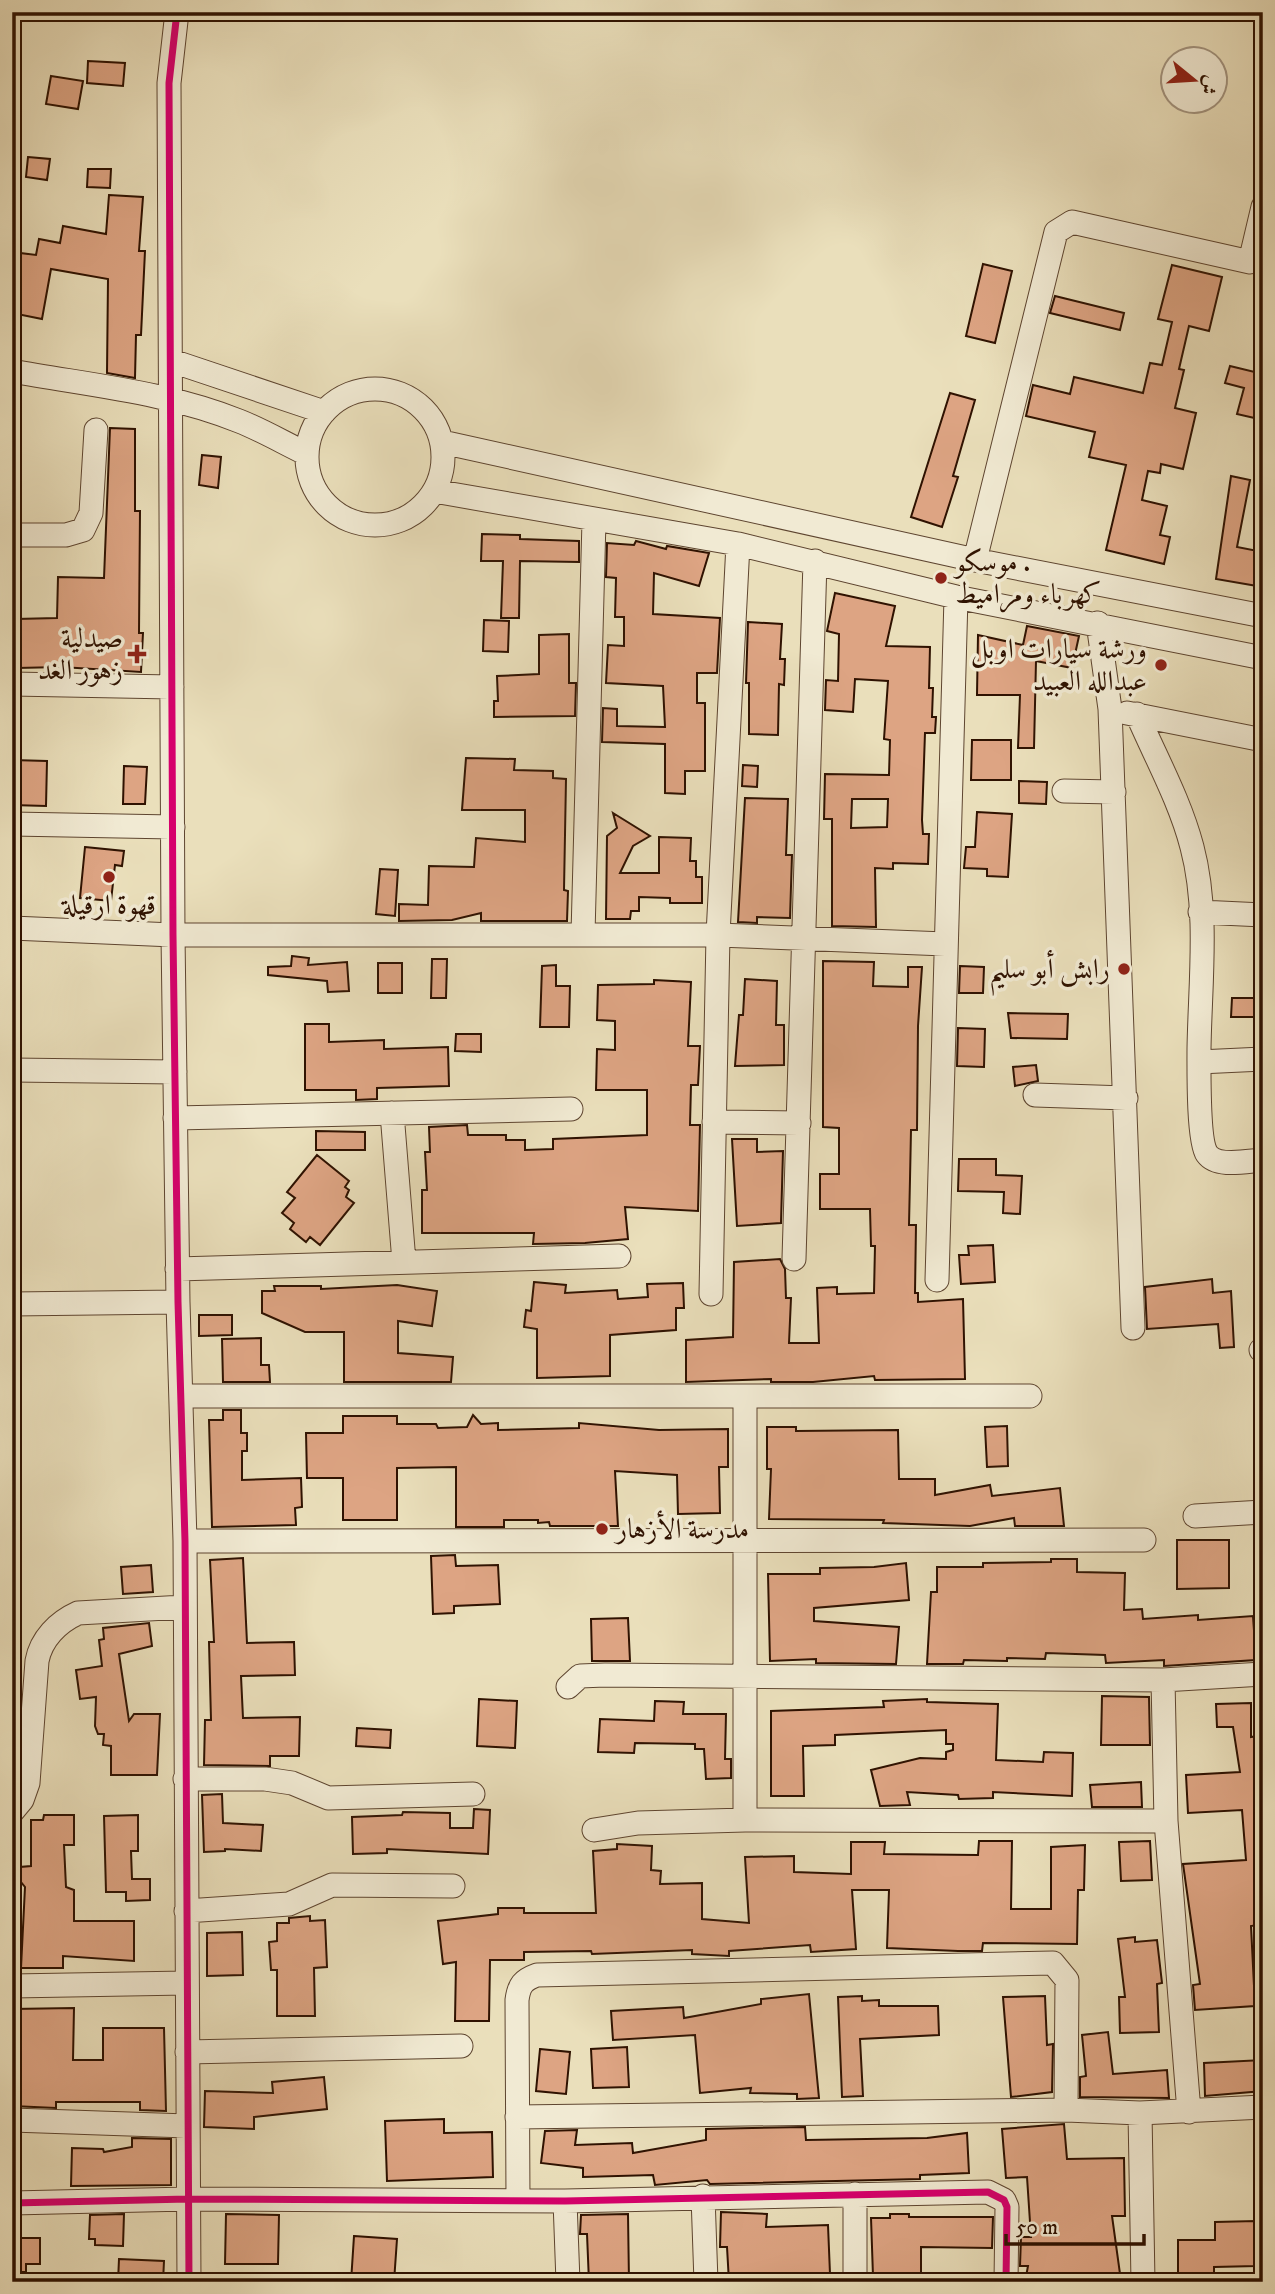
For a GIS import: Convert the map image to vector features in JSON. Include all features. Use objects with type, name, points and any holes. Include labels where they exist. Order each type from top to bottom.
[{"type":"street","points":[[177,12],[169,83],[173,935],[177,1302],[185,1541],[189,2282]]},
{"type":"street","points":[[975,560],[1056,232],[1072,222],[1250,262],[1263,208]]},
{"type":"street","points":[[172,361],[324,412]]},
{"type":"street","points":[[12,371],[172,401],[238,420],[307,454]]},
{"type":"street","points":[[381,389],[402,394],[420,406],[434,422],[442,442],[442,467],[434,491],[422,507],[405,518],[386,524],[356,522],[330,509],[316,493],[309,474],[307,454],[312,431],[324,412],[341,398],[360,390],[381,389]]},
{"type":"street","points":[[12,535],[66,535],[83,530],[91,513],[96,430]]},
{"type":"street","points":[[442,442],[975,560],[1263,616]]},
{"type":"street","points":[[434,491],[738,544],[957,597],[1263,658]]},
{"type":"street","points":[[583,934],[594,520]]},
{"type":"street","points":[[711,1294],[718,935],[738,544]]},
{"type":"street","points":[[794,1259],[806,938],[815,561]]},
{"type":"street","points":[[937,1280],[957,597]]},
{"type":"street","points":[[1097,623],[1110,709],[1133,1328]]},
{"type":"street","points":[[12,684],[172,687]]},
{"type":"street","points":[[1110,709],[1263,740]]},
{"type":"street","points":[[1137,715],[1192,846],[1200,912],[1199,1062],[1205,1152],[1219,1162],[1263,1160]]},
{"type":"street","points":[[1064,791],[1114,792]]},
{"type":"street","points":[[12,824],[173,827]]},
{"type":"street","points":[[1200,912],[1263,915]]},
{"type":"street","points":[[12,928],[173,935],[718,935],[945,944]]},
{"type":"street","points":[[1199,1062],[1263,1059]]},
{"type":"street","points":[[12,1070],[175,1072]]},
{"type":"street","points":[[1035,1095],[1126,1098]]},
{"type":"street","points":[[175,1118],[571,1109]]},
{"type":"street","points":[[392,1113],[404,1262]]},
{"type":"street","points":[[714,1122],[799,1123]]},
{"type":"street","points":[[177,1269],[619,1256]]},
{"type":"street","points":[[12,1304],[177,1302]]},
{"type":"street","points":[[182,1396],[1030,1396]]},
{"type":"street","points":[[745,1398],[745,1820]]},
{"type":"street","points":[[1195,1516],[1263,1512]]},
{"type":"street","points":[[185,1541],[1144,1540]]},
{"type":"street","points":[[12,1812],[22,1800],[28,1783],[37,1661],[39,1648],[46,1638],[66,1618],[78,1613],[184,1607]]},
{"type":"street","points":[[568,1688],[580,1676],[593,1675],[1163,1680],[1263,1674]]},
{"type":"street","points":[[1163,1680],[1166,1821],[1189,2112]]},
{"type":"street","points":[[185,1779],[265,1779],[292,1783],[328,1798],[473,1794]]},
{"type":"street","points":[[594,1830],[638,1823],[745,1820],[1166,1821]]},
{"type":"street","points":[[186,1911],[289,1904],[332,1885],[453,1886]]},
{"type":"street","points":[[518,2200],[518,1987],[526,1979],[537,1975],[1053,1963],[1067,1980],[1066,2110]]},
{"type":"street","points":[[12,1986],[186,1983]]},
{"type":"street","points":[[187,2052],[461,2046]]},
{"type":"street","points":[[517,2117],[1066,2110],[1140,2113],[1263,2107]]},
{"type":"street","points":[[1140,2113],[1143,2282]]},
{"type":"street","points":[[12,2120],[187,2126]]},
{"type":"street","points":[[12,2203],[188,2199],[565,2201],[988,2192],[999,2197],[1007,2207],[1006,2282]]},
{"type":"street","points":[[855,2194],[855,2282]]},
{"type":"street","points":[[703,2196],[706,2282]]},
{"type":"street","points":[[565,2201],[568,2282]]},
{"type":"building","points":[[88,61],[125,63],[123,86],[87,83]]},
{"type":"building","points":[[51,76],[83,81],[78,109],[46,104]]},
{"type":"building","points":[[28,157],[50,159],[47,180],[26,177]]},
{"type":"building","points":[[88,169],[111,169],[110,188],[87,187]]},
{"type":"building","points":[[109,195],[143,197],[139,251],[145,251],[141,335],[136,335],[135,378],[107,373],[108,279],[51,269],[42,319],[12,313],[12,252],[36,255],[39,239],[60,243],[63,226],[106,234]]},
{"type":"building","points":[[983,264],[1012,271],[995,343],[966,336]]},
{"type":"building","points":[[1172,265],[1222,277],[1209,331],[1189,326],[1179,369],[1184,370],[1175,408],[1196,413],[1183,469],[1161,464],[1160,473],[1148,471],[1142,500],[1167,506],[1160,535],[1170,537],[1164,564],[1106,550],[1126,465],[1089,457],[1095,432],[1026,416],[1033,385],[1070,394],[1074,377],[1143,393],[1150,363],[1162,365],[1172,322],[1158,319]]},
{"type":"building","points":[[1055,296],[1124,313],[1120,330],[1050,313]]},
{"type":"building","points":[[1230,366],[1263,374],[1263,420],[1237,414],[1244,388],[1225,383]]},
{"type":"building","points":[[950,393],[975,400],[953,476],[958,477],[942,527],[911,517]]},
{"type":"building","points":[[110,428],[135,429],[135,511],[140,511],[139,633],[143,633],[141,672],[61,667],[17,668],[16,619],[57,618],[58,577],[104,578]]},
{"type":"building","points":[[202,455],[221,457],[218,488],[199,485]]},
{"type":"building","points":[[1231,476],[1250,480],[1237,547],[1263,552],[1263,587],[1216,579]]},
{"type":"building","points":[[482,534],[520,535],[520,539],[579,541],[579,562],[520,561],[519,618],[501,618],[503,561],[481,561]]},
{"type":"building","points":[[636,541],[666,549],[667,546],[709,553],[699,586],[654,573],[653,614],[720,618],[717,673],[697,673],[697,703],[705,703],[705,771],[685,771],[685,794],[665,793],[665,744],[602,742],[603,708],[617,709],[617,726],[665,727],[663,686],[606,683],[608,645],[624,646],[624,617],[615,617],[616,578],[606,577],[607,543],[634,545]]},
{"type":"building","points":[[835,593],[895,606],[886,646],[930,647],[929,688],[933,688],[932,717],[936,717],[935,733],[925,733],[922,820],[923,834],[929,834],[928,864],[893,863],[893,869],[875,868],[876,927],[832,926],[832,819],[824,819],[825,774],[889,775],[890,740],[884,739],[888,681],[855,679],[853,712],[825,710],[826,680],[838,681],[839,634],[827,631]],"holes":[[[852,799],[888,799],[887,827],[851,828]]]},
{"type":"building","points":[[484,620],[509,621],[508,652],[483,651]]},
{"type":"building","points":[[748,622],[782,624],[780,659],[785,659],[784,685],[779,684],[778,735],[749,734],[749,683],[746,683]]},
{"type":"building","points":[[1027,626],[1079,636],[1072,668],[1036,661],[1034,748],[1018,748],[1020,695],[977,695],[978,635],[1023,645]]},
{"type":"building","points":[[569,634],[569,683],[576,683],[575,716],[494,717],[494,701],[498,701],[497,676],[539,674],[539,635]]},
{"type":"building","points":[[972,740],[1011,740],[1011,780],[971,780]]},
{"type":"building","points":[[466,758],[515,759],[514,770],[553,771],[553,778],[566,779],[564,890],[568,891],[567,921],[481,921],[481,913],[452,920],[399,921],[399,904],[428,905],[429,866],[474,867],[476,838],[525,842],[525,810],[462,810]]},
{"type":"building","points":[[12,760],[47,761],[46,806],[12,805]]},
{"type":"building","points":[[743,765],[758,766],[757,787],[742,786]]},
{"type":"building","points":[[124,766],[147,767],[145,804],[123,804]]},
{"type":"building","points":[[1019,781],[1047,782],[1046,804],[1019,803]]},
{"type":"building","points":[[745,798],[788,799],[786,855],[792,855],[790,918],[757,917],[757,923],[738,922]]},
{"type":"building","points":[[977,812],[1012,814],[1008,877],[987,876],[987,869],[964,868],[966,847],[975,847]]},
{"type":"building","points":[[613,813],[650,836],[633,846],[620,873],[659,873],[659,837],[691,838],[690,861],[696,861],[696,877],[702,877],[702,903],[670,903],[670,898],[639,897],[639,911],[631,911],[630,919],[606,919],[607,836],[617,828]]},
{"type":"building","points":[[85,847],[124,851],[122,866],[115,865],[111,901],[80,898]]},
{"type":"building","points":[[380,869],[398,870],[395,916],[376,914]]},
{"type":"building","points":[[292,956],[309,958],[308,965],[347,962],[349,991],[328,992],[327,981],[268,975],[268,967],[291,966]]},
{"type":"building","points":[[432,959],[447,959],[446,998],[431,998]]},
{"type":"building","points":[[823,961],[874,962],[873,986],[908,987],[908,967],[922,967],[918,1026],[917,1130],[911,1130],[909,1225],[916,1225],[915,1293],[918,1293],[918,1302],[963,1299],[965,1379],[875,1380],[874,1376],[813,1382],[771,1382],[771,1379],[686,1382],[686,1340],[733,1337],[734,1262],[780,1259],[785,1269],[786,1298],[791,1298],[789,1343],[819,1343],[817,1288],[837,1287],[837,1294],[874,1293],[875,1246],[871,1246],[870,1209],[820,1209],[820,1174],[839,1174],[839,1128],[823,1127]]},
{"type":"building","points":[[378,963],[402,963],[402,993],[378,993]]},
{"type":"building","points":[[556,965],[556,986],[570,986],[569,1027],[540,1027],[542,966]]},
{"type":"building","points":[[960,966],[984,967],[983,993],[959,993]]},
{"type":"building","points":[[745,979],[777,981],[776,1025],[784,1025],[784,1065],[735,1066],[739,1015],[743,1015]]},
{"type":"building","points":[[654,980],[691,982],[688,1046],[700,1046],[698,1085],[691,1085],[690,1125],[700,1125],[698,1211],[625,1207],[628,1239],[585,1243],[533,1244],[534,1233],[422,1233],[422,1190],[427,1190],[425,1152],[430,1152],[429,1127],[467,1125],[468,1135],[506,1135],[506,1140],[525,1140],[525,1150],[553,1149],[553,1139],[647,1135],[647,1090],[596,1090],[597,1049],[615,1050],[615,1021],[597,1020],[598,985],[654,984]]},
{"type":"building","points":[[1232,998],[1263,998],[1263,1017],[1231,1017]]},
{"type":"building","points":[[1008,1013],[1068,1014],[1067,1039],[1011,1038]]},
{"type":"building","points":[[305,1024],[329,1024],[329,1042],[384,1040],[384,1049],[448,1047],[449,1086],[377,1088],[377,1099],[356,1100],[356,1090],[305,1090]]},
{"type":"building","points":[[958,1028],[985,1029],[984,1067],[957,1066]]},
{"type":"building","points":[[456,1034],[481,1034],[481,1052],[455,1051]]},
{"type":"building","points":[[1036,1065],[1038,1081],[1015,1086],[1013,1067]]},
{"type":"building","points":[[316,1131],[365,1132],[365,1150],[316,1150]]},
{"type":"building","points":[[732,1139],[757,1139],[757,1152],[783,1151],[781,1223],[737,1226]]},
{"type":"building","points":[[317,1155],[349,1181],[345,1187],[349,1190],[346,1197],[354,1203],[320,1245],[310,1237],[306,1242],[290,1229],[294,1223],[282,1213],[295,1198],[287,1192]]},
{"type":"building","points":[[959,1159],[996,1159],[996,1175],[1022,1176],[1020,1214],[1003,1213],[1004,1192],[958,1191]]},
{"type":"building","points":[[993,1245],[995,1282],[961,1284],[959,1255],[969,1255],[968,1246]]},
{"type":"building","points":[[1212,1279],[1213,1293],[1231,1291],[1234,1347],[1220,1348],[1218,1324],[1147,1329],[1145,1287]]},
{"type":"building","points":[[534,1282],[566,1285],[565,1293],[617,1290],[618,1299],[648,1297],[647,1284],[683,1283],[684,1308],[676,1308],[676,1330],[610,1335],[610,1376],[537,1378],[537,1329],[524,1327],[526,1310],[531,1311]]},
{"type":"building","points":[[397,1285],[437,1291],[432,1326],[398,1321],[398,1353],[453,1357],[451,1382],[344,1382],[344,1332],[305,1332],[262,1313],[262,1291],[275,1291],[274,1286],[321,1286],[321,1289]]},
{"type":"building","points":[[199,1315],[232,1315],[232,1335],[199,1336]]},
{"type":"building","points":[[261,1338],[261,1365],[269,1365],[270,1382],[223,1382],[222,1339]]},
{"type":"building","points":[[223,1410],[241,1410],[241,1433],[247,1433],[247,1451],[242,1451],[242,1480],[301,1478],[302,1507],[295,1508],[296,1525],[212,1527],[209,1420],[223,1420]]},
{"type":"building","points":[[473,1415],[481,1424],[498,1423],[498,1430],[579,1428],[579,1423],[659,1430],[728,1429],[728,1467],[719,1467],[720,1513],[678,1514],[677,1475],[615,1471],[618,1526],[550,1526],[549,1522],[538,1523],[538,1520],[504,1520],[504,1527],[456,1527],[456,1467],[397,1468],[397,1520],[343,1520],[343,1478],[307,1478],[306,1433],[343,1433],[343,1416],[397,1416],[397,1424],[436,1424],[438,1428],[467,1427]]},
{"type":"building","points":[[1007,1426],[1008,1466],[987,1467],[985,1427]]},
{"type":"building","points":[[767,1427],[796,1427],[796,1431],[898,1430],[899,1479],[935,1479],[935,1495],[990,1485],[992,1496],[1060,1488],[1064,1526],[1015,1526],[1014,1518],[970,1526],[883,1523],[884,1520],[769,1519],[771,1469],[767,1469]]},
{"type":"building","points":[[1177,1540],[1229,1540],[1229,1588],[1177,1589]]},
{"type":"building","points":[[455,1555],[456,1566],[498,1565],[500,1604],[454,1606],[454,1613],[433,1614],[431,1556]]},
{"type":"building","points":[[243,1558],[247,1643],[294,1642],[295,1675],[241,1676],[243,1718],[300,1717],[299,1756],[270,1756],[270,1766],[204,1765],[205,1720],[211,1720],[209,1642],[214,1642],[210,1560]]},
{"type":"building","points":[[1051,1559],[1077,1559],[1077,1572],[1125,1573],[1124,1610],[1142,1609],[1143,1619],[1198,1615],[1198,1620],[1253,1616],[1256,1660],[1164,1666],[1164,1660],[1106,1663],[1105,1655],[1046,1653],[1045,1659],[1007,1658],[1007,1661],[964,1660],[963,1664],[927,1664],[931,1592],[937,1592],[937,1567],[983,1567],[983,1563],[1051,1562]]},
{"type":"building","points":[[906,1563],[909,1600],[814,1608],[814,1621],[899,1627],[896,1664],[816,1663],[816,1659],[770,1661],[768,1574],[820,1574],[820,1568],[874,1567]]},
{"type":"building","points":[[151,1565],[153,1592],[123,1594],[121,1567]]},
{"type":"building","points":[[628,1618],[630,1661],[592,1661],[591,1619]]},
{"type":"building","points":[[149,1623],[152,1646],[119,1654],[129,1721],[134,1714],[160,1714],[157,1775],[111,1775],[111,1746],[103,1745],[104,1734],[98,1734],[95,1726],[96,1697],[80,1699],[76,1670],[102,1666],[99,1640],[104,1639],[103,1628]]},
{"type":"building","points":[[1102,1696],[1149,1697],[1150,1745],[1101,1745]]},
{"type":"building","points":[[479,1699],[517,1701],[515,1748],[477,1746]]},
{"type":"building","points":[[927,1699],[927,1702],[998,1704],[996,1760],[1043,1762],[1044,1752],[1073,1753],[1072,1796],[993,1792],[993,1798],[959,1799],[958,1795],[907,1792],[910,1805],[880,1806],[871,1770],[920,1758],[946,1759],[946,1752],[953,1750],[953,1744],[946,1744],[946,1730],[835,1735],[835,1745],[803,1746],[804,1796],[771,1796],[771,1711],[884,1707],[883,1701]]},
{"type":"building","points":[[655,1701],[684,1702],[683,1714],[726,1714],[725,1759],[731,1759],[731,1778],[706,1779],[704,1749],[695,1749],[695,1744],[635,1743],[634,1753],[598,1752],[600,1719],[654,1721]]},
{"type":"building","points":[[1251,1703],[1251,1737],[1263,1735],[1263,1924],[1251,1926],[1255,2006],[1195,2010],[1193,1985],[1200,1984],[1183,1864],[1246,1860],[1242,1810],[1188,1813],[1186,1775],[1240,1772],[1233,1727],[1217,1727],[1216,1704]]},
{"type":"building","points":[[357,1728],[391,1730],[390,1748],[356,1746]]},
{"type":"building","points":[[1141,1782],[1142,1807],[1092,1807],[1090,1785]]},
{"type":"building","points":[[222,1794],[223,1823],[263,1825],[261,1851],[225,1849],[204,1852],[202,1795]]},
{"type":"building","points":[[474,1809],[490,1810],[488,1854],[387,1849],[387,1853],[353,1854],[352,1817],[402,1815],[403,1812],[450,1813],[450,1828],[473,1828]]},
{"type":"building","points":[[44,1815],[74,1815],[74,1845],[64,1845],[66,1887],[74,1890],[74,1921],[134,1921],[134,1961],[63,1956],[63,1968],[21,1968],[25,1887],[21,1882],[20,1867],[31,1866],[31,1820],[43,1820]]},
{"type":"building","points":[[138,1815],[138,1851],[131,1851],[132,1879],[150,1879],[150,1900],[126,1901],[126,1892],[106,1892],[104,1816]]},
{"type":"building","points":[[979,1841],[1012,1841],[1011,1909],[1051,1909],[1051,1847],[1085,1845],[1084,1890],[1078,1890],[1077,1944],[983,1943],[982,1951],[887,1948],[889,1890],[852,1890],[856,1949],[811,1952],[810,1945],[729,1951],[729,1956],[692,1954],[692,1950],[592,1954],[591,1951],[524,1952],[524,1960],[490,1960],[489,2021],[455,2021],[456,1962],[443,1964],[438,1921],[498,1914],[498,1908],[524,1908],[524,1913],[596,1913],[593,1851],[617,1849],[617,1844],[652,1846],[651,1870],[661,1871],[660,1884],[702,1883],[702,1919],[749,1923],[745,1857],[794,1856],[794,1872],[851,1874],[851,1842],[885,1842],[884,1854],[978,1855]]},
{"type":"building","points":[[1150,1841],[1152,1880],[1121,1881],[1119,1842]]},
{"type":"building","points":[[310,1916],[310,1921],[325,1920],[327,1967],[314,1968],[315,2016],[277,2016],[277,1970],[271,1970],[269,1942],[277,1941],[277,1923],[289,1923],[289,1918]]},
{"type":"building","points":[[242,1932],[243,1975],[207,1976],[207,1933]]},
{"type":"building","points":[[1135,1937],[1135,1942],[1157,1940],[1162,1983],[1157,1984],[1159,2032],[1120,2033],[1119,1997],[1125,1997],[1118,1939]]},
{"type":"building","points":[[809,1994],[819,2098],[797,2099],[797,2094],[750,2093],[751,2088],[700,2093],[695,2035],[613,2040],[611,2011],[683,2007],[684,2018],[761,2004],[761,1999]]},
{"type":"building","points":[[862,1996],[862,2001],[879,2000],[879,2006],[938,2006],[939,2035],[860,2039],[863,2096],[842,2097],[838,1997]]},
{"type":"building","points":[[1045,1996],[1047,2045],[1053,2044],[1052,2092],[1011,2097],[1003,1997]]},
{"type":"building","points":[[74,2008],[73,2060],[103,2060],[103,2028],[164,2028],[166,2111],[140,2110],[140,2102],[56,2102],[56,2108],[12,2106],[12,2009]]},
{"type":"building","points":[[1108,2032],[1113,2074],[1167,2070],[1169,2098],[1080,2097],[1080,2077],[1086,2076],[1082,2035]]},
{"type":"building","points":[[627,2047],[629,2087],[593,2088],[591,2049]]},
{"type":"building","points":[[540,2049],[570,2052],[566,2094],[536,2091]]},
{"type":"building","points":[[1263,2060],[1263,2091],[1205,2096],[1204,2063]]},
{"type":"building","points":[[324,2077],[327,2109],[254,2117],[254,2129],[204,2127],[205,2091],[273,2093],[272,2082]]},
{"type":"building","points":[[444,2119],[444,2133],[492,2132],[493,2177],[387,2181],[385,2121]]},
{"type":"building","points":[[1064,2124],[1067,2159],[1124,2158],[1125,2216],[1112,2216],[1121,2281],[1025,2282],[1028,2266],[1020,2266],[1021,2237],[1031,2237],[1027,2177],[1006,2178],[1002,2129]]},
{"type":"building","points":[[805,2127],[806,2140],[927,2138],[967,2133],[969,2173],[920,2175],[920,2179],[710,2184],[707,2180],[655,2185],[653,2175],[583,2177],[583,2168],[541,2163],[545,2131],[577,2130],[575,2145],[632,2143],[633,2153],[706,2140],[706,2129]]},
{"type":"building","points":[[132,2138],[171,2139],[171,2185],[71,2186],[72,2148],[103,2149],[104,2152],[132,2147]]},
{"type":"building","points":[[721,2212],[767,2214],[766,2227],[828,2225],[830,2274],[771,2277],[771,2282],[729,2282],[727,2247],[720,2247]]},
{"type":"building","points":[[124,2214],[123,2246],[95,2245],[95,2239],[89,2239],[90,2215]]},
{"type":"building","points":[[226,2214],[279,2215],[278,2264],[225,2264]]},
{"type":"building","points":[[628,2214],[629,2282],[589,2282],[587,2234],[580,2234],[581,2215]]},
{"type":"building","points":[[890,2214],[909,2214],[909,2217],[993,2217],[992,2248],[921,2247],[921,2282],[892,2282],[892,2276],[873,2276],[871,2218],[890,2218]]},
{"type":"building","points":[[1256,2221],[1256,2266],[1214,2267],[1214,2282],[1178,2282],[1178,2240],[1215,2240],[1215,2222]]},
{"type":"building","points":[[354,2236],[397,2239],[394,2282],[351,2282]]},
{"type":"building","points":[[12,2238],[40,2238],[40,2264],[26,2264],[26,2272],[12,2272]]},
{"type":"building","points":[[119,2259],[164,2261],[163,2282],[118,2282]]},
{"type":"cycle path","points":[[177,12],[169,83],[173,935],[178,1302],[185,1541],[189,2282]]},
{"type":"cycle path","points":[[12,2203],[188,2199],[565,2201],[988,2192],[1004,2200],[1007,2207],[1006,2282]]},
{"type":"place","name":"موسكو . كهرباء ومراميط","points":[[941,578]]},
{"type":"place","name":"صيدلية زهور الغد","points":[[137,654]]},
{"type":"place","name":"ورشة سيارات اوبل عبدالله العبيد","points":[[1161,665]]},
{"type":"place","name":"قهوة ارقيلة","points":[[109,877]]},
{"type":"place","name":"رابش أبو سليم","points":[[1124,969]]},
{"type":"place","name":"مدرسة الأزهار","points":[[602,1529]]}]
